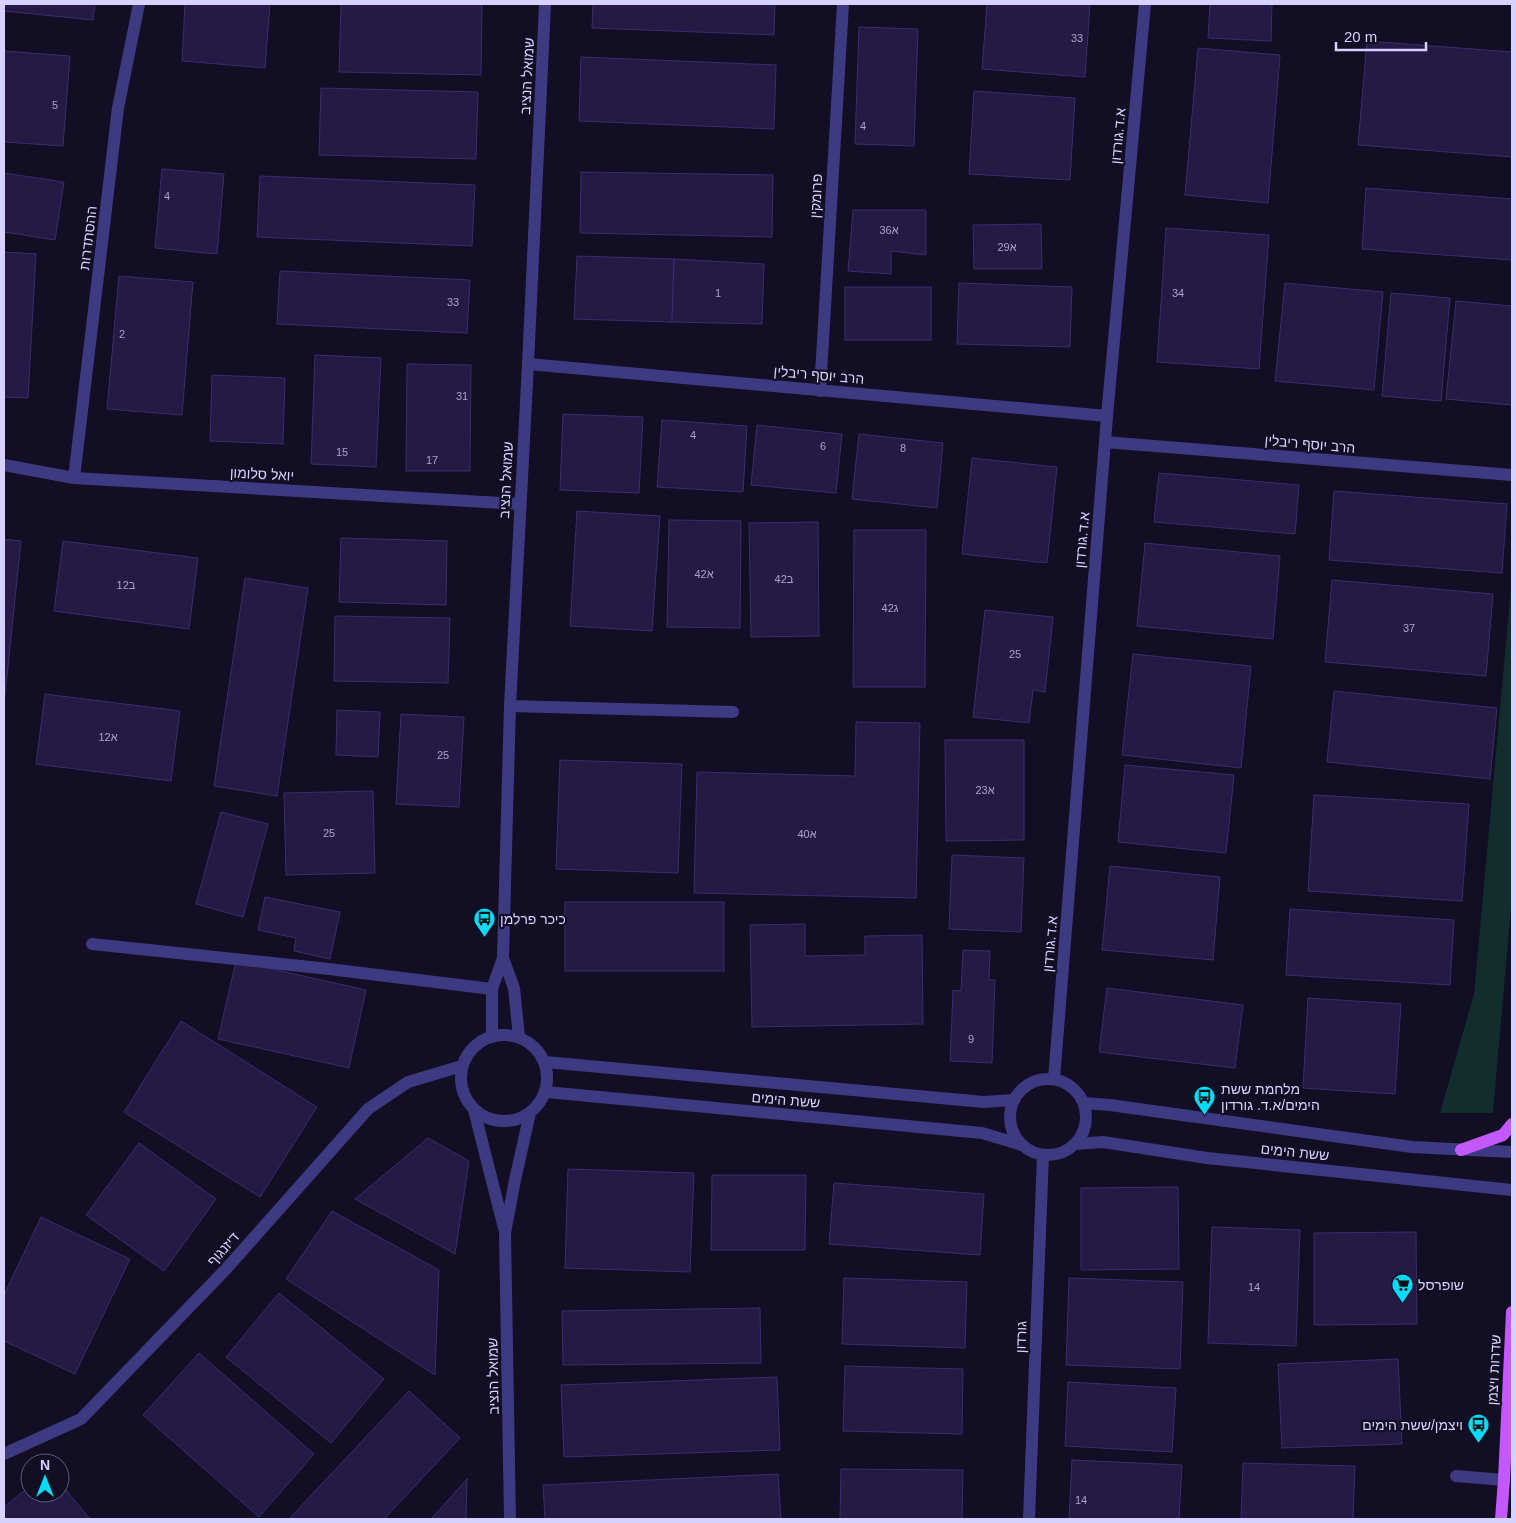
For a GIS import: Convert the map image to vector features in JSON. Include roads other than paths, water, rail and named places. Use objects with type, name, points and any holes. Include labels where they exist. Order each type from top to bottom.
[{"type":"main road","points":[[1462,1150],[1503,1135],[1512,1124]]},
{"type":"main road","name":"שדרות ויצמן","points":[[1501,1519],[1512,1312]]},
{"type":"street","name":"ההסתדרות","points":[[74,478],[118,108],[139,4]]},
{"type":"street","name":"שמואל הנציב","points":[[492,1036],[492,989],[503,958],[510,706],[545,4]]},
{"type":"street","name":"פרומקין","points":[[820,391],[843,4]]},
{"type":"street","name":"א.ד.גורדון","points":[[1054,1079],[1107,416],[1145,4]]},
{"type":"street","name":"הרב יוסף ריבלין","points":[[528,364],[1107,416]]},
{"type":"street","name":"הרב יוסף ריבלין","points":[[1105,442],[1512,476]]},
{"type":"street","name":"יואל סלומון","points":[[4,465],[74,478],[520,504]]},
{"type":"street","points":[[510,706],[733,712]]},
{"type":"street","points":[[92,944],[329,969],[492,989]]},
{"type":"street","name":"שמואל הנציב","points":[[503,958],[514,988],[519,1037]]},
{"type":"street","points":[[492,1036],[519,1037],[535,1047],[545,1062],[548,1077],[546,1092],[537,1108],[522,1118],[504,1122],[488,1119],[474,1110],[464,1097],[460,1082],[462,1066],[468,1054],[477,1044],[492,1036]]},
{"type":"street","name":"ששת הימים","points":[[545,1062],[984,1102],[1014,1100]]},
{"type":"street","name":"דיזנגוף","points":[[4,1454],[80,1419],[226,1269],[368,1109],[408,1082],[462,1066]]},
{"type":"street","points":[[1054,1079],[1072,1087],[1080,1094],[1087,1118],[1086,1125],[1075,1144],[1060,1153],[1043,1155],[1032,1152],[1022,1145],[1013,1132],[1011,1108],[1019,1092],[1034,1081],[1054,1079]]},
{"type":"street","name":"ששת הימים","points":[[546,1092],[982,1133],[1022,1145]]},
{"type":"street","name":"ששת הימים","points":[[1084,1103],[1110,1105],[1412,1148],[1512,1152]]},
{"type":"street","name":"שמואל הנציב","points":[[474,1110],[505,1233]]},
{"type":"street","name":"שמואל הנציב","points":[[510,1519],[505,1233],[530,1113]]},
{"type":"street","name":"ששת הימים","points":[[1075,1144],[1103,1142],[1207,1158],[1512,1190]]},
{"type":"street","name":"גורדון","points":[[1029,1519],[1043,1155]]},
{"type":"street","points":[[1456,1476],[1504,1480]]},
{"type":"place","name":"כיכר פרלמן","points":[[484,938]]},
{"type":"place","name":"מלחמת ששת הימים/א.ד. גורדון","points":[[1205,1116]]},
{"type":"place","name":"שופרסל","points":[[1402,1304]]},
{"type":"place","name":"ויצמן/ששת הימים","points":[[1479,1444]]}]
